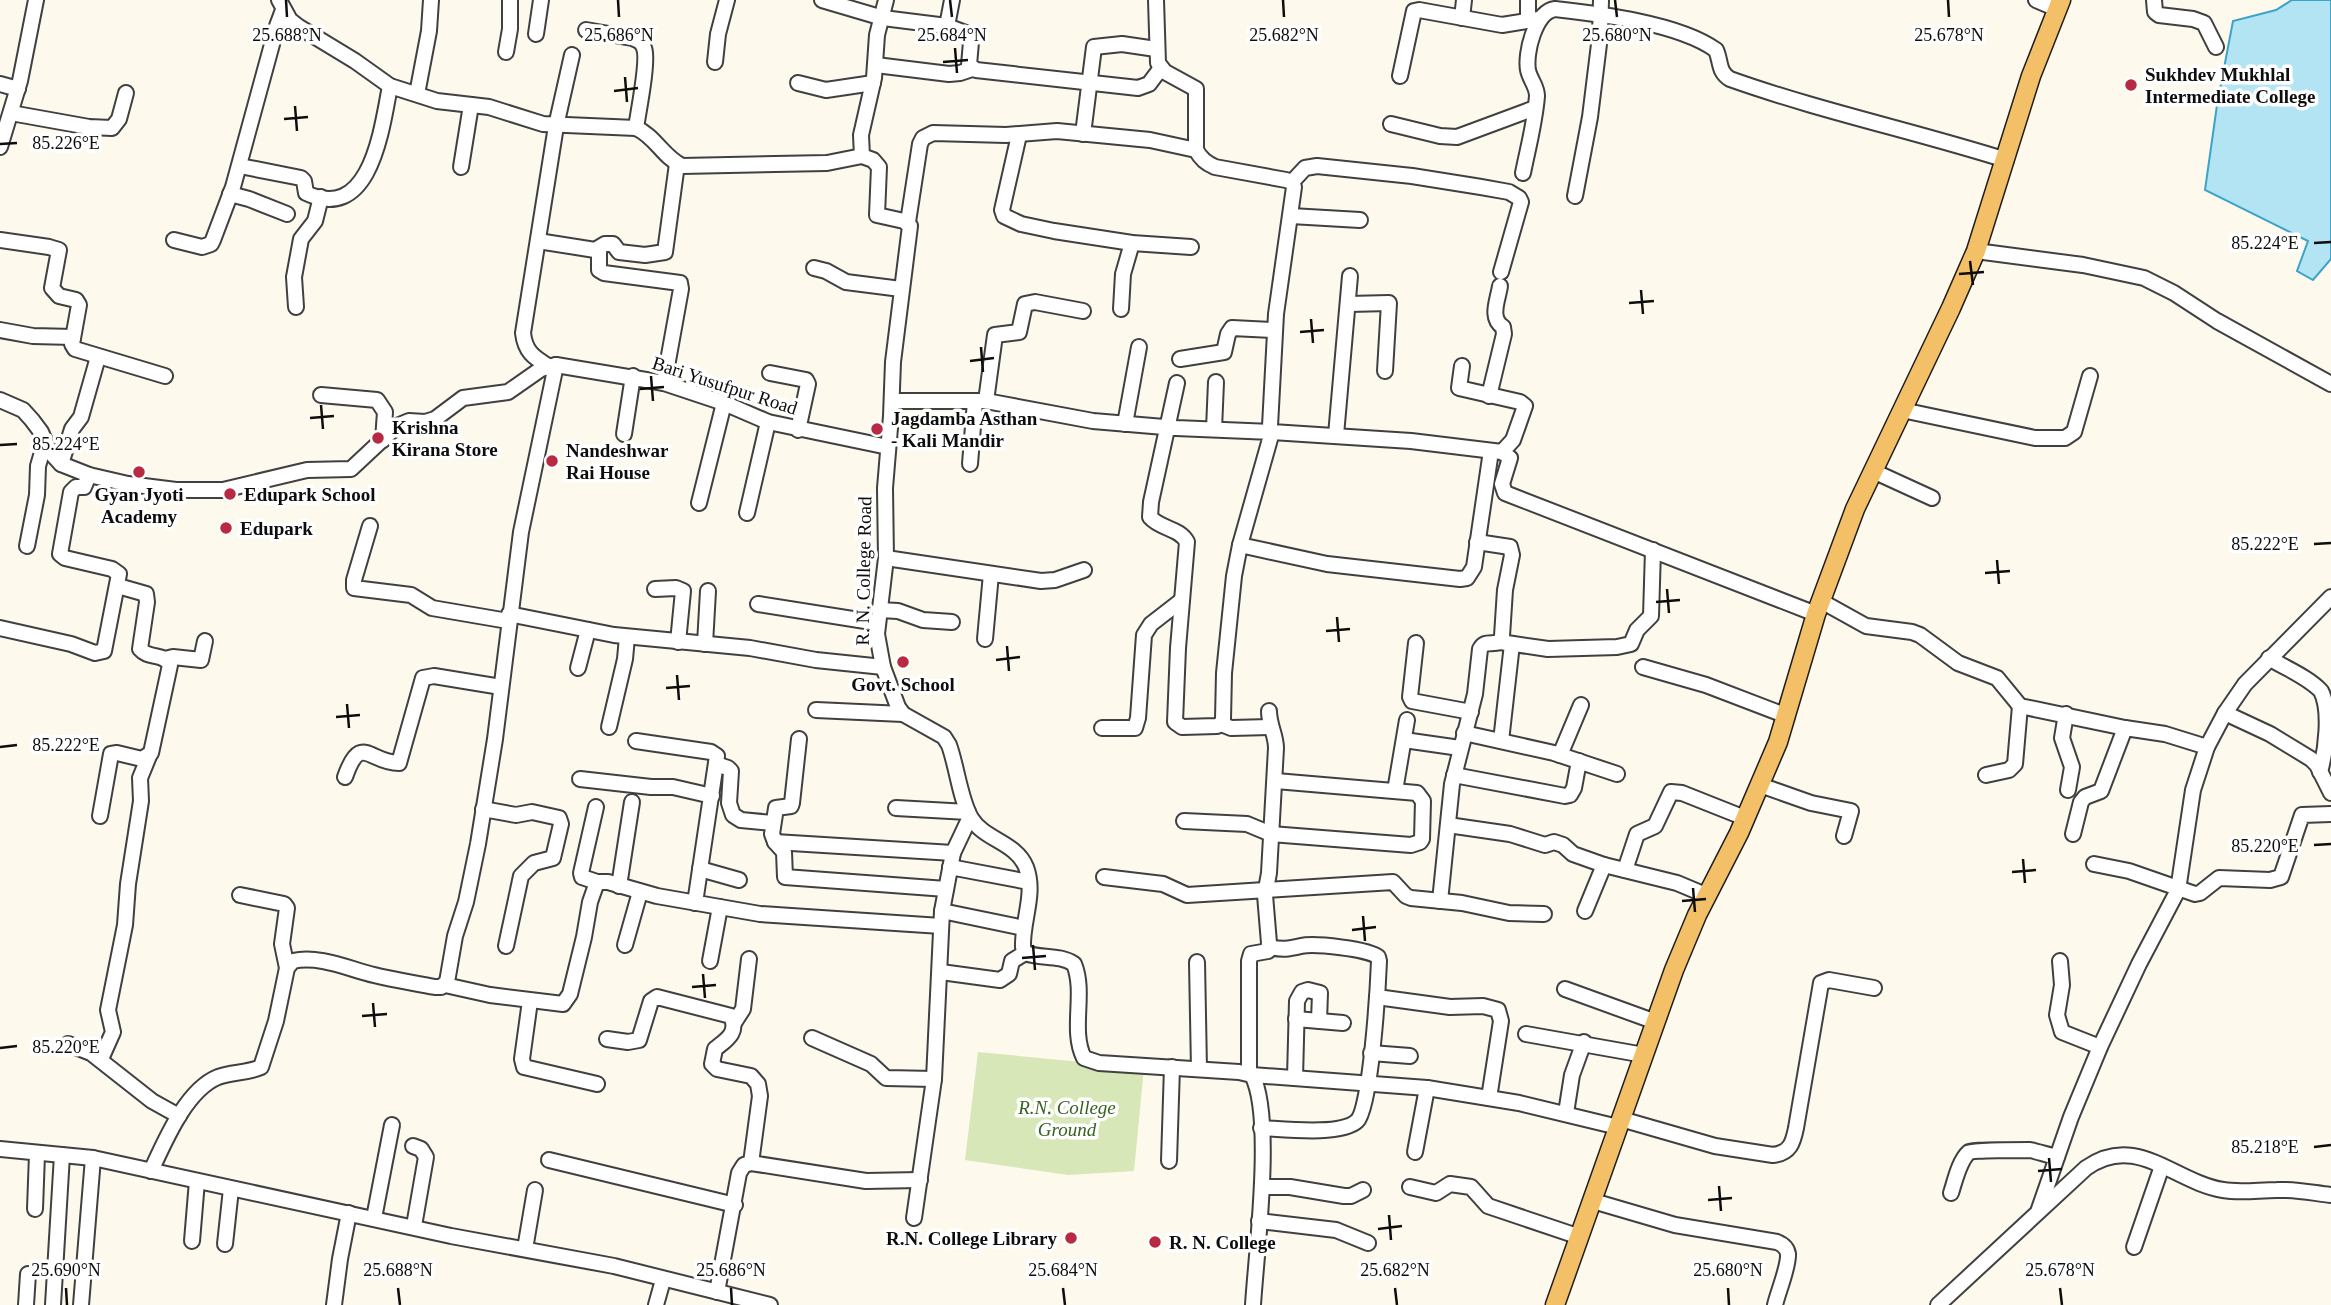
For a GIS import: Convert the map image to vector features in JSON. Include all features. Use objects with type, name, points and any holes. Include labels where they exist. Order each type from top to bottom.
[{"type":"main road","points":[[1555,1305],[1674,970],[1693,923],[1745,818],[1787,716],[1818,608],[1855,509],[1976,251],[2031,76],[2059,5]]},
{"type":"street","points":[[0,147],[18,89],[36,0]]},
{"type":"street","points":[[417,94],[429,31],[430,0]]},
{"type":"street","points":[[506,52],[510,29],[510,0]]},
{"type":"street","points":[[536,34],[541,0]]},
{"type":"street","points":[[715,62],[718,33],[727,0]]},
{"type":"street","points":[[822,0],[883,18],[947,26],[968,34],[971,38],[969,65],[972,69]]},
{"type":"street","points":[[862,156],[861,135],[876,65],[877,35],[886,0]]},
{"type":"street","points":[[947,26],[952,0]]},
{"type":"street","points":[[1156,0],[1156,57],[1161,68],[1196,89],[1196,150],[1206,163],[1215,167],[1292,182]]},
{"type":"street","points":[[1462,18],[1464,0]]},
{"type":"street","points":[[1523,173],[1537,92],[1528,66],[1534,20],[1528,0]]},
{"type":"street","points":[[2036,0],[2059,5]]},
{"type":"street","points":[[2154,0],[2155,12],[2159,15],[2204,23],[2216,47]]},
{"type":"street","points":[[281,5],[290,20],[309,35],[345,55],[390,86],[437,101],[489,107],[534,122],[556,126],[636,128],[677,164],[691,167],[827,163],[862,156],[873,160],[879,167],[877,215],[908,222]]},
{"type":"street","points":[[174,240],[202,247],[211,244],[240,166],[281,5]]},
{"type":"street","points":[[1400,76],[1414,11],[1502,25],[1534,20],[1555,9],[1600,7],[1710,46],[1716,50],[1723,76],[1740,83],[1828,112],[1901,128],[2006,160]]},
{"type":"street","points":[[1575,196],[1590,117],[1600,36],[1600,7]]},
{"type":"street","points":[[586,30],[632,38],[643,45],[645,59],[636,128]]},
{"type":"street","points":[[1083,134],[1094,47],[1122,44],[1156,49]]},
{"type":"street","points":[[552,365],[530,354],[524,345],[523,333],[556,126],[572,55]]},
{"type":"street","points":[[876,65],[949,74],[972,69],[1142,88],[1149,84],[1161,68]]},
{"type":"street","points":[[798,83],[826,90],[873,83]]},
{"type":"street","points":[[0,84],[18,89]]},
{"type":"street","points":[[240,166],[301,178],[306,193],[321,197],[347,195],[358,185],[379,144],[390,86]]},
{"type":"street","points":[[12,113],[89,127],[112,128],[119,119],[126,93]]},
{"type":"street","points":[[461,167],[471,105]]},
{"type":"street","points":[[1391,124],[1440,136],[1457,136],[1535,108]]},
{"type":"street","points":[[1191,247],[1132,243],[1026,225],[1004,216],[1002,210],[1018,135],[1057,131],[1150,140],[1196,150]]},
{"type":"street","name":"R. N. College Road","points":[[903,714],[883,667],[878,642],[878,616],[886,558],[884,514],[893,362],[913,181],[923,138],[933,133],[1018,135]]},
{"type":"street","points":[[538,241],[599,249],[605,244],[612,244],[615,249],[624,253],[665,253],[677,164]]},
{"type":"street","points":[[1292,182],[1305,168],[1317,166],[1424,178],[1515,195],[1521,202],[1501,279],[1495,316],[1497,323],[1503,327],[1504,334],[1489,396]]},
{"type":"street","points":[[1221,724],[1228,634],[1240,545],[1272,432],[1270,426],[1274,330],[1294,195],[1292,182]]},
{"type":"street","points":[[230,194],[287,214]]},
{"type":"street","points":[[296,307],[294,277],[301,239],[315,221],[321,197]]},
{"type":"street","points":[[1291,215],[1360,220]]},
{"type":"street","points":[[0,240],[59,250],[52,288],[59,296],[76,300],[79,305],[72,344],[75,349],[165,376]]},
{"type":"street","points":[[1121,309],[1123,274],[1132,243]]},
{"type":"street","points":[[599,249],[599,270],[680,283],[664,383]]},
{"type":"street","points":[[1976,251],[2082,265],[2144,278],[2331,384]]},
{"type":"street","points":[[646,278],[649,254]]},
{"type":"street","points":[[814,268],[846,282],[901,289]]},
{"type":"street","points":[[1336,435],[1350,275]]},
{"type":"street","points":[[970,464],[980,401],[995,335],[1019,332],[1025,304],[1035,302],[1083,311]]},
{"type":"street","points":[[1349,304],[1389,303],[1385,371]]},
{"type":"street","points":[[1180,359],[1224,352],[1232,328],[1274,330]]},
{"type":"street","points":[[0,330],[33,336],[73,337]]},
{"type":"street","points":[[1125,424],[1139,347]]},
{"type":"street","points":[[61,464],[72,429],[81,417],[98,357]]},
{"type":"street","points":[[0,400],[23,410],[61,464],[89,475],[166,489],[223,490],[307,470],[347,470],[397,425],[435,419],[463,398],[508,392],[552,365]]},
{"type":"street","points":[[445,985],[455,936],[466,902],[483,809],[526,502],[552,365]]},
{"type":"street","name":"Bari Yusufpur Road","points":[[552,365],[664,383],[724,403],[768,422],[888,447]]},
{"type":"street","points":[[1240,545],[1327,564],[1467,578],[1471,574],[1497,452],[1513,440],[1525,407],[1520,402],[1459,388],[1462,366]]},
{"type":"street","points":[[770,373],[799,377],[808,384],[798,430]]},
{"type":"street","points":[[624,434],[633,376]]},
{"type":"street","points":[[1902,410],[2026,437],[2065,438],[2074,432],[2090,376]]},
{"type":"street","points":[[1214,429],[1216,382]]},
{"type":"street","points":[[1177,383],[1149,509],[1154,522],[1185,536],[1188,542],[1175,722],[1182,727],[1221,724],[1231,728],[1270,727]]},
{"type":"street","points":[[321,395],[377,400],[385,412],[383,440]]},
{"type":"street","points":[[892,401],[980,401],[1093,421],[1336,435],[1435,443],[1497,452],[1510,458],[1502,484],[1505,493],[1653,550],[1867,626],[1920,635],[1958,663],[1997,678],[2020,706],[2165,734],[2207,747]]},
{"type":"street","points":[[699,503],[724,403]]},
{"type":"street","points":[[747,513],[768,422]]},
{"type":"street","points":[[27,546],[37,495],[38,466],[46,442]]},
{"type":"street","points":[[1873,471],[1932,498]]},
{"type":"street","points":[[0,628],[102,653],[106,646],[119,574],[65,558],[60,554],[71,492],[84,487],[89,475]]},
{"type":"street","points":[[370,526],[354,588],[411,595],[432,608],[509,617],[627,637],[750,648],[816,660],[883,667]]},
{"type":"street","points":[[1477,542],[1505,545],[1512,550],[1501,741]]},
{"type":"street","points":[[1440,901],[1454,775],[1471,712],[1482,645],[1506,643],[1548,649],[1617,647],[1631,644],[1637,630],[1651,616],[1653,550]]},
{"type":"street","points":[[886,558],[1048,581],[1084,570]]},
{"type":"street","points":[[985,639],[991,574]]},
{"type":"street","points":[[118,586],[146,594],[140,649],[145,655],[165,659],[173,657],[201,660],[205,641]]},
{"type":"street","points":[[655,589],[676,588],[683,591],[678,642]]},
{"type":"street","points":[[705,644],[708,592]]},
{"type":"street","points":[[2039,1209],[2100,1047],[2178,890],[2193,790],[2207,747],[2225,713],[2245,684],[2331,597]]},
{"type":"street","points":[[1101,728],[1135,728],[1144,635],[1151,624],[1182,600]]},
{"type":"street","points":[[758,604],[878,616],[898,611],[923,621],[952,622]]},
{"type":"street","points":[[578,668],[588,630]]},
{"type":"street","points":[[609,727],[625,659],[627,637]]},
{"type":"street","points":[[1416,643],[1412,701],[1471,712]]},
{"type":"street","points":[[2269,658],[2315,686],[2325,697],[2329,734],[2320,772]]},
{"type":"street","points":[[101,1059],[113,1032],[108,1010],[125,925],[128,884],[141,802],[140,778],[149,756],[169,670],[169,661],[165,659]]},
{"type":"street","points":[[1643,667],[1706,685],[1787,716]]},
{"type":"street","points":[[345,777],[356,754],[366,753],[400,763],[423,678],[434,676],[501,687]]},
{"type":"street","points":[[1560,754],[1580,705]]},
{"type":"street","points":[[1986,775],[2008,770],[2015,764],[2020,706]]},
{"type":"street","points":[[816,710],[903,714],[944,737],[953,756],[969,814],[976,825],[1014,850],[1027,869],[1029,882],[1023,940],[1025,953]]},
{"type":"street","points":[[1253,1305],[1262,1187],[1262,1128],[1258,1089],[1250,1074],[1249,961],[1251,954],[1265,952],[1269,947],[1266,889],[1276,781],[1276,740],[1270,727],[1269,711]]},
{"type":"street","points":[[2225,713],[2286,743],[2311,759],[2331,793]]},
{"type":"street","points":[[2066,715],[2062,738],[2072,767],[2068,790]]},
{"type":"street","points":[[1395,791],[1408,720]]},
{"type":"street","points":[[2073,834],[2081,802],[2085,797],[2101,791],[2125,728]]},
{"type":"street","points":[[1464,733],[1560,754],[1617,774]]},
{"type":"street","points":[[799,739],[792,803],[791,806],[776,808],[772,834],[784,852],[784,873],[788,879],[946,889]]},
{"type":"street","points":[[1404,740],[1460,748]]},
{"type":"street","points":[[636,741],[715,753],[712,796],[695,903]]},
{"type":"street","points":[[100,816],[111,754],[142,758],[149,756]]},
{"type":"street","points":[[1454,775],[1570,796],[1579,761]]},
{"type":"street","points":[[716,764],[731,771],[729,803],[733,815],[741,820],[773,823]]},
{"type":"street","points":[[580,779],[652,788],[674,787],[712,796]]},
{"type":"street","points":[[1184,821],[1247,824],[1271,834],[1416,844],[1422,839],[1422,796],[1413,792],[1276,781]]},
{"type":"street","points":[[1759,785],[1811,803],[1851,811],[1844,836]]},
{"type":"street","points":[[1625,870],[1637,834],[1655,826],[1671,792],[1682,793],[1745,818]]},
{"type":"street","points":[[618,886],[632,802]]},
{"type":"street","points":[[596,807],[581,873],[586,880],[773,916],[941,926]]},
{"type":"street","points":[[896,808],[969,814]]},
{"type":"street","points":[[483,809],[516,815],[532,812],[555,816],[560,821],[553,858],[534,863],[521,876],[506,946]]},
{"type":"street","points":[[914,1218],[934,1079],[943,911],[952,860],[969,814]]},
{"type":"street","points":[[2094,864],[2129,871],[2178,890],[2200,893],[2216,880],[2225,877],[2270,880],[2281,877],[2302,816],[2331,814]]},
{"type":"street","points":[[1448,825],[1510,834],[1545,845],[1554,842],[1604,865],[1677,883],[1708,896]]},
{"type":"street","points":[[775,842],[952,860],[1029,882]]},
{"type":"street","points":[[1586,911],[1604,865]]},
{"type":"street","points":[[700,869],[739,880]]},
{"type":"street","points":[[1104,877],[1163,884],[1187,895],[1393,882],[1406,896],[1474,905],[1509,913],[1544,914]]},
{"type":"street","points":[[287,968],[293,961],[303,960],[339,965],[435,987],[445,985],[530,1001],[563,1004],[567,999],[581,953],[590,902],[597,882]]},
{"type":"street","points":[[625,945],[640,892]]},
{"type":"street","points":[[151,1171],[179,1116],[200,1090],[210,1081],[261,1067],[276,1021],[287,968],[282,944],[287,908],[284,904],[240,895]]},
{"type":"street","points":[[710,961],[720,907]]},
{"type":"street","points":[[943,911],[1024,928]]},
{"type":"street","points":[[1262,1128],[1313,1131],[1334,1129],[1356,1122],[1362,1112],[1368,1082],[1379,961],[1374,953],[1321,946],[1302,946],[1289,950],[1269,947]]},
{"type":"street","points":[[941,972],[1000,980],[1009,974],[1012,961],[1025,953],[1067,959],[1074,964],[1078,984],[1079,1043],[1084,1058],[1099,1063],[1427,1088],[1620,1123],[1715,1146],[1773,1154],[1782,1154],[1791,1145],[1796,1128],[1821,983],[1829,980],[1874,988]]},
{"type":"street","points":[[749,960],[743,1009],[734,1023],[730,1038],[713,1053],[712,1064],[717,1069],[751,1076],[758,1084],[760,1096],[751,1163]]},
{"type":"street","points":[[2060,961],[2062,985],[2057,1015],[2062,1032],[2100,1047]]},
{"type":"street","points":[[1197,962],[1199,1069]]},
{"type":"street","points":[[1565,989],[1656,1022]]},
{"type":"street","points":[[1294,1078],[1298,995],[1308,990],[1320,993],[1319,1021]]},
{"type":"street","points":[[607,1039],[628,1042],[639,1040],[651,1001],[657,997],[727,1014],[734,1023]]},
{"type":"street","points":[[1377,997],[1450,1007],[1483,1006],[1498,1010],[1501,1021],[1489,1098]]},
{"type":"street","points":[[530,1001],[522,1059],[524,1067],[597,1084]]},
{"type":"street","points":[[1296,1020],[1343,1023]]},
{"type":"street","points":[[1527,1034],[1584,1042],[1644,1055]]},
{"type":"street","points":[[812,1038],[871,1064],[886,1078],[934,1079]]},
{"type":"street","points":[[1566,1113],[1569,1086],[1584,1042]]},
{"type":"street","points":[[68,1044],[101,1059],[152,1101],[179,1116]]},
{"type":"street","points":[[1371,1053],[1410,1056]]},
{"type":"street","points":[[1169,1161],[1172,1067]]},
{"type":"street","points":[[1415,1152],[1427,1088]]},
{"type":"street","points":[[374,1218],[392,1125]]},
{"type":"street","points":[[413,1146],[424,1152],[426,1157],[414,1226]]},
{"type":"street","points":[[0,1149],[93,1157],[451,1236],[614,1266],[770,1305]]},
{"type":"street","points":[[1951,1193],[1962,1162],[1969,1152],[2026,1150],[2057,1157]]},
{"type":"street","points":[[36,1209],[37,1154]]},
{"type":"street","points":[[52,1305],[62,1154]]},
{"type":"street","points":[[1938,1305],[2039,1209],[2096,1161],[2116,1154],[2127,1154],[2223,1190],[2290,1190],[2331,1195]]},
{"type":"street","points":[[81,1305],[93,1157]]},
{"type":"street","points":[[549,1160],[735,1205]]},
{"type":"street","points":[[717,1292],[741,1168],[751,1163],[866,1181],[920,1180]]},
{"type":"street","points":[[2134,1247],[2162,1166]]},
{"type":"street","points":[[192,1241],[197,1181]]},
{"type":"street","points":[[1410,1188],[1436,1193],[1450,1184],[1471,1187],[1488,1206],[1580,1237]]},
{"type":"street","points":[[1262,1187],[1290,1187],[1344,1196],[1351,1196],[1363,1189]]},
{"type":"street","points":[[225,1244],[231,1189]]},
{"type":"street","points":[[525,1249],[535,1190]]},
{"type":"street","points":[[1593,1201],[1675,1226],[1769,1240],[1783,1245],[1788,1254],[1774,1305]]},
{"type":"street","points":[[334,1305],[349,1213]]},
{"type":"street","points":[[1259,1221],[1336,1230],[1368,1243]]},
{"type":"street","points":[[26,1305],[28,1274]]},
{"type":"street","points":[[656,1305],[663,1280]]},
{"type":"green space","name":"R.N. College Ground","points":[[978,1052],[1144,1068],[1134,1171],[1068,1175],[965,1160]]},
{"type":"water","points":[[2292,0],[2331,0],[2331,259],[2313,280],[2297,271],[2308,241],[2205,190],[2233,21],[2276,10]]},
{"type":"place","name":"Sukhdev Mukhlal Intermediate College","points":[[2131,85]]},
{"type":"place","name":"Jagdamba Asthan - Kali Mandir","points":[[877,429]]},
{"type":"place","name":"Krishna Kirana Store","points":[[378,438]]},
{"type":"place","name":"Nandeshwar Rai House","points":[[552,461]]},
{"type":"place","name":"Gyan Jyoti Academy","points":[[139,472]]},
{"type":"place","name":"Edupark School","points":[[230,494]]},
{"type":"place","name":"Edupark","points":[[226,528]]},
{"type":"place","name":"Govt. School","points":[[903,662]]},
{"type":"place","name":"R.N. College Library","points":[[1071,1238]]},
{"type":"place","name":"R. N. College","points":[[1155,1242]]}]
